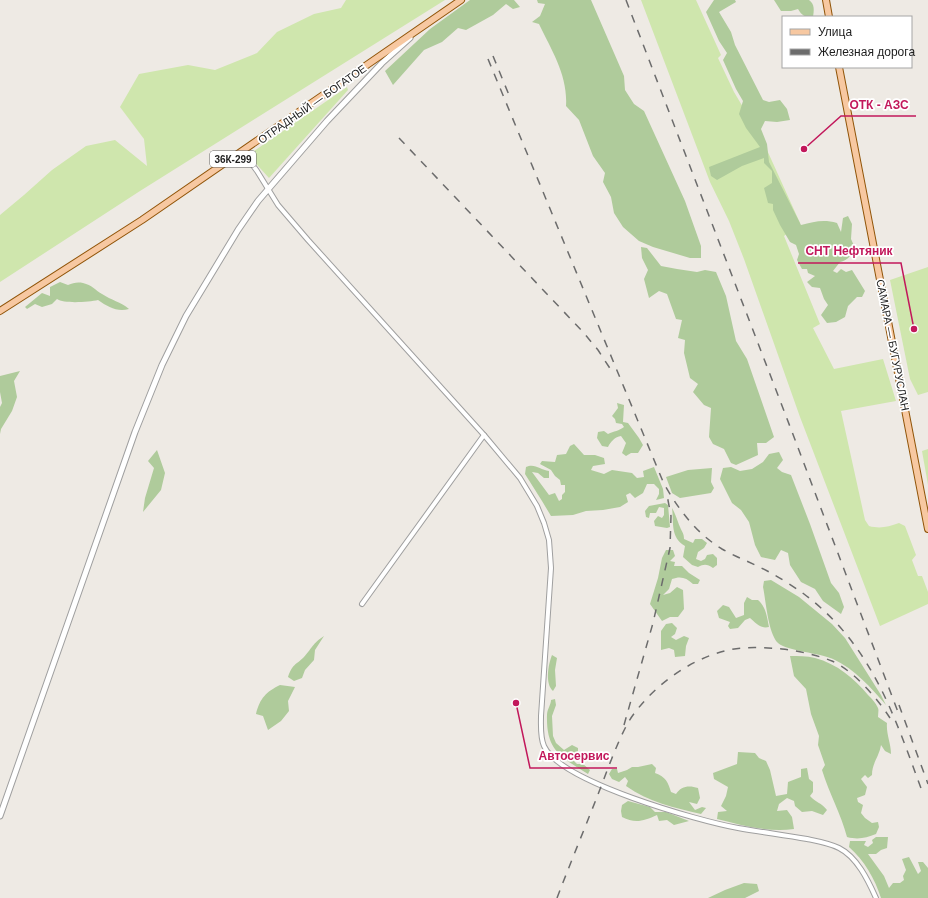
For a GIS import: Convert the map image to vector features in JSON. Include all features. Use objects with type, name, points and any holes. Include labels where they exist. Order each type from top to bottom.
[{"type":"main road","name":"ОТРАДНЫЙ — БОГАТОЕ","points":[[0,311],[142,220],[243,152],[461,0]]},
{"type":"main road","points":[[826,0],[829,16]]},
{"type":"main road","name":"САМАРА — БУГУРУСЛАН","points":[[839,68],[928,529]]},
{"type":"street","points":[[0,816],[148,397],[186,316],[238,230],[268,189],[327,121],[382,63],[418,30]]},
{"type":"street","points":[[243,152],[257,170],[278,206],[484,435],[520,478],[529,492],[544,523],[549,540],[551,568],[541,733],[544,746],[550,754],[574,772],[601,786],[692,818],[737,828],[824,843],[839,848],[853,860],[861,870],[876,898]]},
{"type":"street","points":[[362,604],[484,435]]},
{"type":"green space","points":[[346,0],[445,0],[140,191],[0,282],[0,215],[52,170],[86,146],[115,140],[147,166],[144,139],[120,107],[139,74],[188,65],[215,70],[257,53],[277,32],[314,14],[341,8]]},
{"type":"green space","points":[[470,0],[514,0],[520,7],[513,9],[506,4],[493,15],[466,30],[458,28],[442,42],[424,50],[393,85],[385,71],[430,29]]},
{"type":"green space","points":[[537,0],[591,0],[624,76],[625,90],[634,104],[644,111],[685,201],[701,246],[701,258],[690,258],[653,247],[639,241],[623,227],[614,213],[611,197],[603,182],[605,173],[593,156],[579,120],[566,106],[566,95],[562,74],[554,54],[539,24],[532,22],[540,16],[545,4],[538,3]]},
{"type":"green space","points":[[641,0],[696,0],[721,55],[718,58],[734,92],[762,139],[800,223],[784,236],[820,324],[813,328],[834,369],[883,359],[896,401],[841,411],[865,520],[869,526],[873,527],[891,526],[899,523],[905,526],[916,555],[912,560],[918,576],[922,576],[928,592],[928,604],[880,626],[800,417],[744,259],[729,221],[710,182]]},
{"type":"green space","points":[[714,0],[735,0],[736,2],[719,12],[731,32],[735,45],[763,100],[769,102],[780,100],[787,109],[790,120],[777,122],[765,121],[761,129],[767,144],[769,162],[801,225],[819,221],[827,221],[837,223],[841,232],[843,218],[848,216],[852,224],[851,239],[855,248],[849,257],[840,262],[833,271],[837,273],[841,269],[846,272],[852,270],[865,291],[862,297],[857,297],[848,306],[845,317],[836,322],[827,323],[821,315],[828,305],[820,288],[812,287],[807,282],[815,276],[808,273],[807,269],[802,269],[797,260],[799,254],[796,245],[790,242],[780,225],[773,210],[773,204],[768,203],[764,188],[772,183],[772,171],[764,163],[764,158],[742,166],[717,180],[711,176],[709,167],[760,147],[746,128],[739,114],[743,101],[723,60],[727,53],[719,41],[706,12]]},
{"type":"green space","points":[[774,0],[809,0],[814,10],[813,16],[804,16],[798,9],[781,11]]},
{"type":"green space","points":[[347,87],[348,90],[269,178],[248,155]]},
{"type":"green space","points":[[641,247],[647,248],[661,266],[697,272],[705,270],[716,272],[726,296],[736,341],[747,359],[774,437],[766,443],[757,443],[758,455],[736,465],[731,463],[724,449],[713,444],[709,437],[711,408],[704,405],[693,392],[698,384],[690,378],[684,353],[685,340],[678,338],[682,320],[676,319],[667,294],[659,291],[649,298],[644,279],[648,270],[642,258]]},
{"type":"green space","points":[[928,267],[928,392],[918,395],[910,379],[890,280]]},
{"type":"green space","points":[[60,282],[68,285],[73,283],[86,284],[129,309],[120,310],[113,308],[98,300],[65,302],[57,299],[52,304],[42,307],[35,304],[27,309],[25,307],[42,293],[50,296],[50,287]]},
{"type":"green space","points":[[20,371],[14,381],[17,397],[12,411],[1,429],[0,434],[0,407],[2,403],[0,376]]},
{"type":"green space","points":[[617,403],[624,405],[623,422],[628,423],[643,445],[638,453],[631,453],[626,456],[622,453],[626,443],[621,436],[613,440],[608,447],[602,446],[597,438],[598,432],[604,431],[608,434],[624,427],[622,424],[616,423],[612,416],[618,408]]},
{"type":"green space","points":[[574,444],[584,455],[595,455],[604,458],[605,464],[593,466],[591,470],[604,474],[612,470],[632,473],[637,478],[644,477],[643,471],[654,467],[663,489],[664,498],[656,500],[659,494],[659,489],[654,484],[647,484],[643,493],[635,498],[630,493],[626,495],[628,502],[620,507],[586,511],[573,515],[551,516],[525,474],[526,467],[535,466],[549,471],[549,478],[544,478],[538,473],[532,472],[549,495],[555,493],[559,501],[562,499],[562,495],[565,492],[565,485],[561,485],[560,480],[551,470],[540,464],[542,461],[555,462],[557,455],[566,454],[570,446]]},
{"type":"green space","points":[[928,449],[928,485],[922,451]]},
{"type":"green space","points":[[157,450],[165,473],[161,490],[143,512],[145,498],[154,468],[148,461]]},
{"type":"green space","points":[[779,452],[783,460],[777,468],[782,472],[791,475],[831,583],[839,593],[844,607],[841,614],[823,601],[815,589],[801,582],[790,565],[788,553],[781,550],[775,560],[761,557],[755,545],[749,522],[741,510],[732,503],[720,479],[723,468],[731,467],[740,471],[752,469],[763,462],[769,454]]},
{"type":"green space","points":[[712,468],[711,482],[714,488],[711,493],[680,498],[672,493],[666,477],[688,470]]},
{"type":"green space","points":[[665,503],[668,505],[670,527],[655,526],[654,521],[658,516],[662,518],[664,515],[664,508],[659,507],[656,513],[650,513],[649,518],[646,517],[645,511],[649,506]]},
{"type":"green space","points":[[672,508],[684,539],[693,543],[695,539],[702,539],[707,543],[704,548],[698,552],[696,559],[701,561],[705,559],[707,555],[713,554],[717,558],[717,565],[713,568],[706,565],[698,567],[692,565],[683,557],[685,546],[680,542],[675,534]]},
{"type":"green space","points":[[666,550],[673,550],[675,556],[670,561],[675,562],[674,566],[682,566],[689,573],[700,580],[698,584],[693,584],[683,578],[672,579],[669,589],[663,595],[670,593],[677,587],[683,590],[684,609],[678,617],[670,617],[662,621],[650,604],[662,558]]},
{"type":"green space","points":[[771,580],[799,597],[832,624],[845,638],[886,705],[862,679],[841,663],[827,657],[782,646],[778,643],[770,625],[763,587],[764,581]]},
{"type":"green space","points":[[747,597],[752,600],[758,600],[761,603],[766,612],[769,627],[756,624],[750,618],[745,620],[738,628],[730,629],[728,626],[730,622],[719,618],[717,611],[723,605],[729,607],[736,618],[744,615],[744,603]]},
{"type":"green space","points":[[672,623],[677,628],[675,634],[671,637],[676,640],[684,636],[689,638],[685,656],[675,657],[674,650],[669,648],[661,650],[661,631],[666,624]]},
{"type":"green space","points":[[324,636],[315,650],[314,660],[305,670],[302,678],[294,681],[288,677],[293,667]]},
{"type":"green space","points":[[552,655],[557,658],[555,670],[556,686],[553,691],[550,688],[548,679],[548,669]]},
{"type":"green space","points":[[790,656],[806,656],[815,658],[831,664],[844,672],[857,683],[876,704],[878,709],[878,717],[887,723],[891,754],[885,751],[881,745],[873,767],[872,775],[868,778],[865,775],[861,779],[867,787],[865,795],[857,798],[858,802],[863,805],[861,813],[865,818],[872,823],[878,822],[879,827],[876,834],[862,838],[847,837],[842,820],[822,770],[825,765],[818,745],[819,736],[811,714],[806,689],[794,676]]},
{"type":"green space","points":[[280,685],[295,687],[288,701],[289,711],[281,721],[268,730],[263,716],[256,714],[259,704],[264,696]]},
{"type":"green space","points":[[555,699],[556,705],[552,716],[553,736],[556,743],[564,750],[572,745],[578,748],[578,755],[572,759],[577,764],[583,764],[590,770],[588,774],[570,763],[557,752],[552,745],[547,727],[547,715],[551,700]]},
{"type":"green space","points":[[738,752],[755,753],[759,758],[766,761],[770,770],[776,796],[787,794],[788,782],[801,777],[801,769],[807,768],[809,779],[813,782],[813,792],[810,796],[827,810],[823,815],[812,811],[802,812],[795,806],[794,801],[787,798],[779,804],[777,811],[787,810],[792,817],[794,829],[784,830],[755,828],[717,819],[718,812],[727,811],[721,806],[726,796],[728,787],[714,779],[713,773],[737,764]]},
{"type":"green space","points":[[652,764],[656,768],[655,773],[662,776],[666,780],[671,792],[676,794],[680,789],[686,787],[698,788],[700,798],[697,804],[689,802],[695,810],[702,807],[706,808],[701,814],[672,807],[643,796],[626,786],[628,781],[625,777],[619,782],[612,779],[609,774],[612,769],[617,769],[618,773],[632,767]]},
{"type":"green space","points":[[628,801],[650,807],[655,812],[666,812],[689,821],[674,825],[667,820],[659,821],[657,815],[640,821],[627,819],[622,817],[621,811],[622,805]]},
{"type":"green space","points":[[876,837],[888,837],[887,848],[876,854],[868,854],[884,876],[889,888],[893,883],[900,883],[904,880],[903,876],[906,870],[902,859],[909,857],[918,874],[921,871],[918,862],[923,862],[928,868],[928,898],[881,898],[876,884],[868,870],[849,847],[850,841],[866,841],[864,845],[868,847],[873,843],[872,840]]},
{"type":"green space","points":[[744,883],[757,884],[759,891],[745,898],[708,898],[725,890]]},
{"type":"railway","points":[[626,0],[898,712]]},
{"type":"railway","points":[[493,56],[509,95]]},
{"type":"railway","points":[[488,59],[664,484],[682,512],[704,536],[722,549],[771,573],[804,594],[827,614],[847,636],[864,659],[878,683],[901,735],[922,791]]},
{"type":"railway","points":[[399,138],[583,332],[598,350],[613,373]]},
{"type":"railway","points":[[624,725],[653,623],[670,548],[671,516],[667,495]]},
{"type":"railway","points":[[557,898],[620,738],[629,721],[650,695],[678,672],[694,663],[726,651],[743,648],[782,649],[814,655],[832,661],[849,671],[879,702],[890,718]]},
{"type":"railway","points":[[899,705],[928,784]]},
{"type":"place","name":"ОТК - АЗС","points":[[804,149]]},
{"type":"place","name":"СНТ Нефтяник","points":[[914,329]]},
{"type":"place","name":"Автосервис","points":[[516,703]]}]
